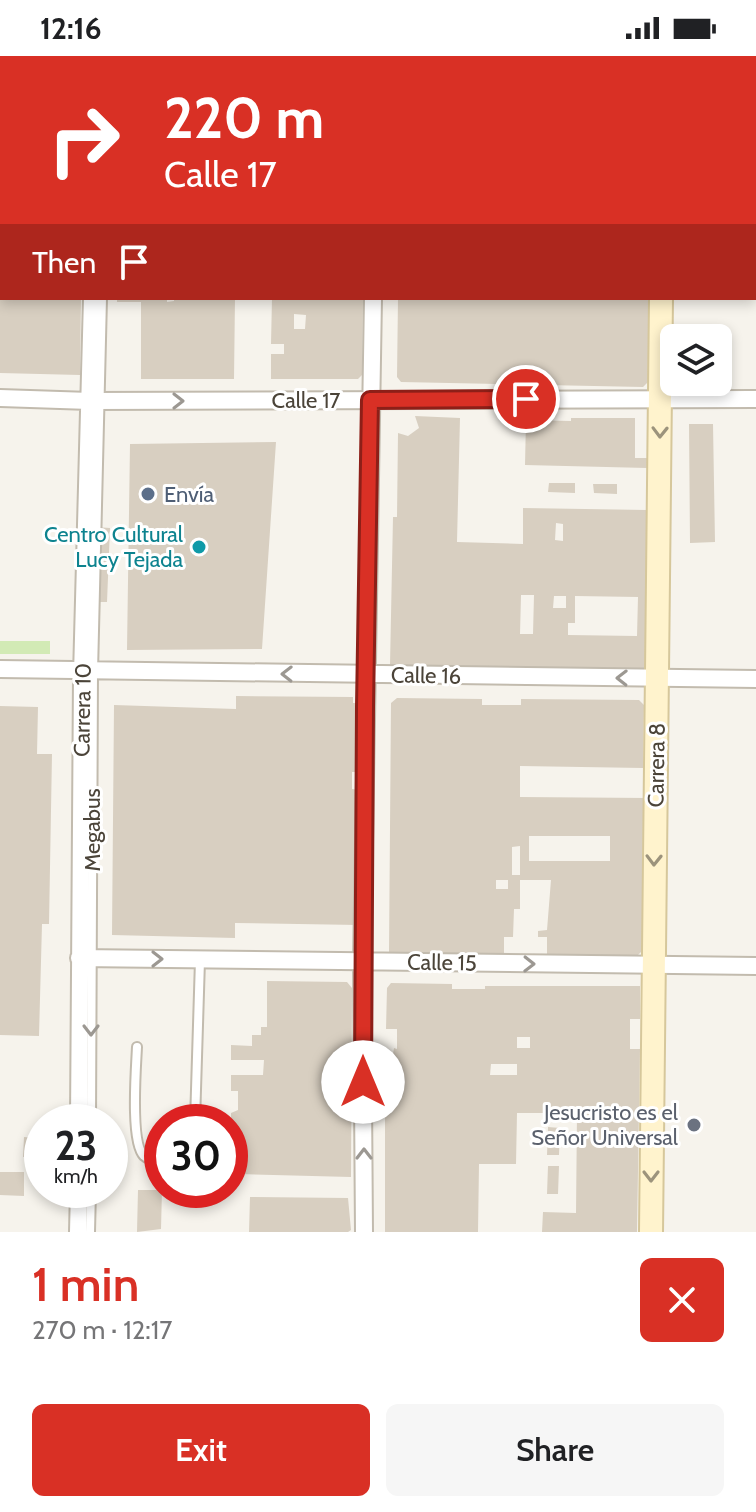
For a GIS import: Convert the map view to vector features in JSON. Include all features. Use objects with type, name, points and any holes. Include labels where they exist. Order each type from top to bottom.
[{"type":"main road","name":"Carrera 8","points":[[651,1232],[661,300]]},
{"type":"street","name":"Carrera 10","points":[[80,1104],[95,401],[92,300]]},
{"type":"street","points":[[364,1232],[362,962],[373,300]]},
{"type":"street","name":"Calle 17","points":[[0,398],[95,401],[756,399]]},
{"type":"street","name":"Calle 16","points":[[0,669],[756,679]]},
{"type":"street","name":"Calle 15","points":[[85,958],[756,966]]},
{"type":"street","points":[[78,1232],[79,1208]]},
{"type":"lane","points":[[95,401],[102,300]]},
{"type":"lane","points":[[85,958],[90,1104]]},
{"type":"lane","points":[[196,1104],[200,959]]},
{"type":"lane","points":[[137,1047],[135,1117],[140,1150],[144,1155]]},
{"type":"lane","points":[[90,1232],[91,1208]]},
{"type":"green space","points":[[0,641],[50,641],[50,654],[0,654]]},
{"type":"building","points":[[0,300],[81,300],[80,375],[0,373]]},
{"type":"building","points":[[235,300],[234,379],[141,379],[141,302],[117,302]]},
{"type":"building","points":[[272,300],[363,300],[362,375],[358,379],[271,379],[271,354],[284,354],[284,344],[271,344]],"holes":[[[294,314],[306,315],[305,329],[294,329]]]},
{"type":"building","points":[[398,300],[650,300],[649,381],[643,387],[401,382],[397,377]]},
{"type":"building","points":[[415,416],[460,418],[457,542],[523,544],[523,508],[647,510],[645,675],[396,670],[390,665],[398,433],[408,436],[419,428]],"holes":[[[556,523],[563,524],[563,541],[555,540]],[[521,595],[534,595],[533,634],[520,634]],[[554,596],[566,596],[566,608],[553,608]],[[575,596],[638,597],[637,636],[568,635],[568,623],[575,623]]]},
{"type":"building","points":[[571,418],[635,418],[635,458],[648,458],[647,468],[525,465],[526,420],[571,421]]},
{"type":"building","points":[[689,424],[713,424],[715,542],[690,543]]},
{"type":"building","name":"Centro Cultural Lucy Tejada","points":[[276,442],[262,649],[127,650],[130,444]]},
{"type":"building","points":[[549,483],[575,483],[575,493],[548,492]]},
{"type":"building","points":[[593,484],[617,484],[617,494],[594,493]]},
{"type":"building","points":[[96,527],[110,528],[107,602],[94,602]]},
{"type":"building","points":[[236,696],[353,697],[353,703],[359,703],[358,772],[352,772],[352,789],[361,790],[358,925],[235,923],[235,938],[112,935],[114,705],[236,709]]},
{"type":"building","points":[[397,698],[482,699],[482,705],[521,705],[521,699],[639,700],[644,705],[643,768],[520,766],[520,797],[649,798],[649,817],[643,817],[642,951],[634,959],[547,958],[547,937],[538,937],[538,931],[547,930],[551,880],[520,880],[520,909],[514,909],[513,937],[504,937],[504,958],[393,957],[389,953],[391,703]],"holes":[[[529,836],[610,836],[610,861],[529,861]],[[520,846],[520,875],[512,875],[512,847]],[[496,880],[508,880],[508,889],[496,889]]]},
{"type":"building","points":[[0,706],[38,707],[37,754],[52,754],[49,924],[42,924],[39,1036],[0,1035]]},
{"type":"building","points":[[267,981],[347,982],[352,988],[351,1177],[248,1174],[248,1104],[238,1104],[238,1091],[231,1091],[231,1075],[263,1075],[264,1060],[231,1060],[231,1045],[252,1046],[252,1035],[261,1035],[261,1027],[267,1027]]},
{"type":"building","points":[[391,983],[452,984],[452,989],[485,989],[485,986],[640,986],[640,1019],[630,1019],[630,1049],[640,1049],[637,1232],[542,1232],[543,1212],[576,1213],[577,1113],[517,1113],[516,1164],[479,1164],[478,1232],[385,1232],[385,1113],[392,1113],[392,1075],[398,1075],[397,1066],[391,1066],[394,1048],[397,1049],[397,1029],[386,1029],[387,988]],"holes":[[[517,1037],[530,1037],[530,1048],[517,1048]],[[491,1064],[517,1064],[517,1075],[490,1075]]]},
{"type":"building","points":[[548,1127],[560,1128],[559,1155],[547,1155]]},
{"type":"building","points":[[548,1166],[559,1166],[558,1194],[547,1194]]},
{"type":"building","points":[[0,1172],[24,1172],[24,1196],[0,1195]]},
{"type":"building","points":[[138,1190],[144,1190],[144,1208],[162,1208],[161,1229],[137,1232]]},
{"type":"building","points":[[250,1197],[348,1198],[351,1230],[249,1232]]},
{"type":"place","name":"Envía","points":[[148,494]]},
{"type":"place","name":"Centro Cultural Lucy Tejada","points":[[199,547]]},
{"type":"place","name":"Jesucristo es el Señor Universal","points":[[694,1125]]},
{"type":"route","points":[[363,1082],[370,400],[526,399]]}]
